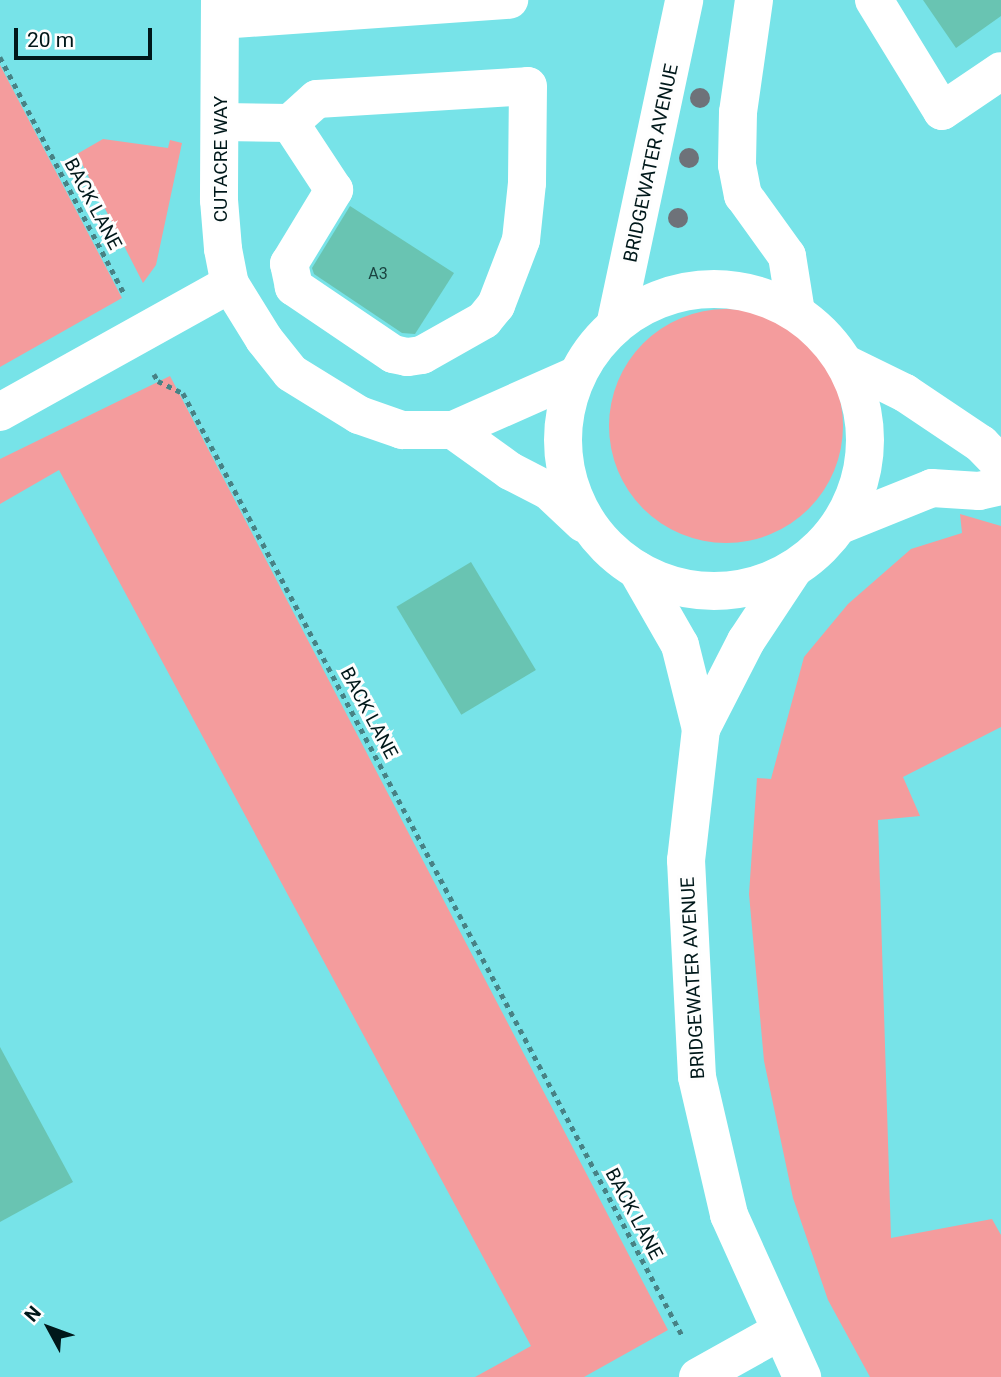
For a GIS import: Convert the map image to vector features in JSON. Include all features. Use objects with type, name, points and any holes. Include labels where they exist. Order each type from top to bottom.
[{"type":"street","points":[[220,10],[509,0]]},
{"type":"street","name":"BRIDGEWATER AVENUE","points":[[615,326],[684,0]]},
{"type":"street","points":[[754,0],[738,112],[737,164],[743,195],[787,256],[796,312]]},
{"type":"street","points":[[874,0],[943,111],[1001,71]]},
{"type":"street","name":"CUTACRE WAY","points":[[220,10],[222,122],[219,200],[230,284],[264,339],[291,373],[319,394],[359,415],[402,430],[453,430],[511,408],[575,376]]},
{"type":"street","points":[[222,122],[289,122],[317,99],[528,86],[527,183],[521,240],[496,305],[484,320],[422,355],[407,358],[393,354],[302,296],[294,287],[289,264],[334,190],[289,122]]},
{"type":"street","points":[[0,412],[230,284]]},
{"type":"street","name":"BRIDGEWATER AVENUE","points":[[793,569],[755,586],[715,591],[674,586],[637,570],[595,534],[573,495],[564,450],[564,417],[575,376],[615,326],[647,304],[697,290],[723,288],[761,296],[796,312],[824,335],[846,365],[859,396],[864,458],[840,525],[793,569],[746,641],[701,729],[686,860],[697,1077],[729,1215],[779,1332],[802,1377]]},
{"type":"street","points":[[846,365],[905,393],[981,444],[1001,465]]},
{"type":"street","points":[[453,430],[510,471],[549,491],[595,534]]},
{"type":"street","points":[[840,525],[932,488],[979,492],[1001,486]]},
{"type":"street","name":"BRIDGEWATER AVENUE","points":[[637,570],[680,645],[701,729]]},
{"type":"street","points":[[693,1361],[779,1332]]},
{"type":"path","name":"BACK LANE","points":[[0,57],[127,298],[127,326],[158,381],[183,393],[693,1361]]},
{"type":"shaded area","points":[[0,0],[1001,0],[1001,1377],[0,1377]]},
{"type":"shaded area","points":[[0,65],[122,298],[0,367]]},
{"type":"shaded area","points":[[103,139],[168,148],[170,140],[182,143],[156,265],[143,283],[77,154]]},
{"type":"shaded area","points":[[726,309],[749,311],[771,318],[809,343],[834,381],[841,403],[841,449],[834,471],[809,509],[771,534],[749,541],[726,543],[703,541],[681,534],[643,509],[618,471],[611,449],[609,426],[611,403],[618,381],[643,343],[681,318],[703,311]]},
{"type":"shaded area","points":[[170,376],[668,1330],[584,1377],[475,1377],[531,1346],[59,470],[0,504],[0,459]]},
{"type":"shaded area","points":[[960,514],[1001,526],[1001,727],[903,777],[920,816],[878,820],[891,1238],[992,1219],[1001,1235],[1001,1377],[870,1377],[828,1300],[793,1198],[764,1061],[749,894],[757,778],[771,779],[804,657],[848,604],[911,549],[962,533]]},
{"type":"building","points":[[923,0],[1001,0],[1001,16],[956,48]]},
{"type":"building","points":[[350,206],[454,273],[415,334],[402,333],[314,274],[312,268]]},
{"type":"building","points":[[471,562],[536,670],[461,715],[396,607]]},
{"type":"building","points":[[0,1047],[73,1182],[0,1222]]}]
